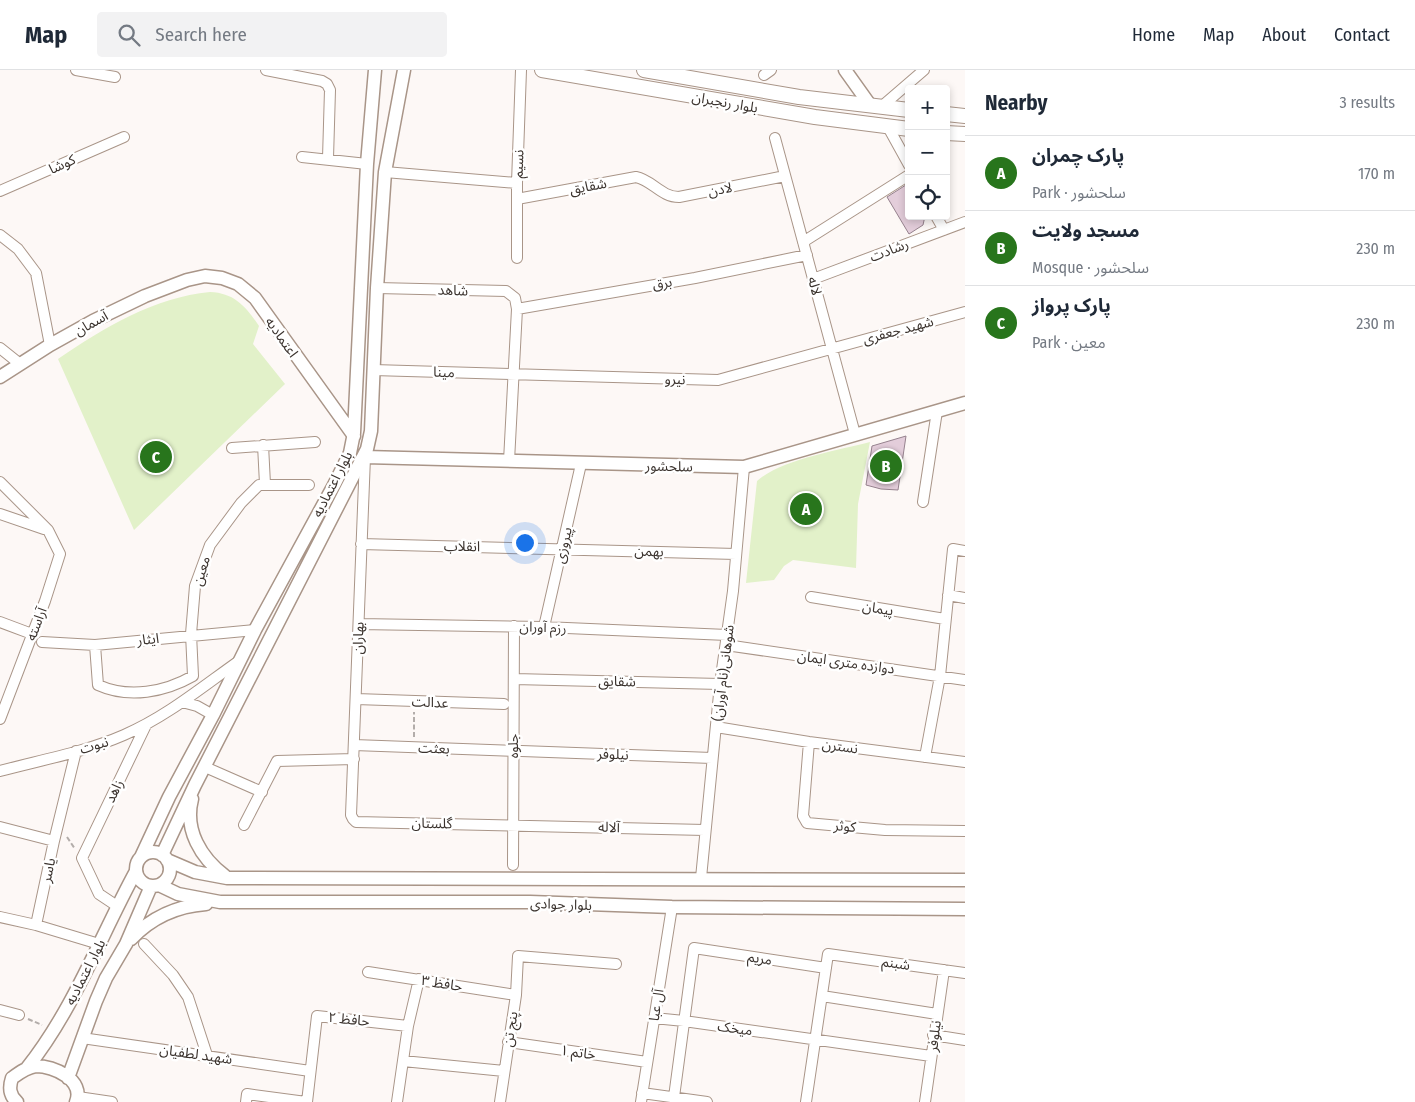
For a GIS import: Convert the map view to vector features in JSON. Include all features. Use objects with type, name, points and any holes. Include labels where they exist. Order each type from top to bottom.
[{"type":"main road","name":"بلوار رنجبران","points":[[542,70],[728,104],[905,129]]},
{"type":"main road","name":"بلوار رنجبران","points":[[644,70],[799,97],[905,110]]},
{"type":"main road","points":[[950,114],[965,116]]},
{"type":"main road","points":[[950,133],[965,134]]},
{"type":"street","points":[[76,70],[114,77]]},
{"type":"street","points":[[266,70],[322,81],[327,84],[330,90],[328,158]]},
{"type":"street","name":"بلوار اعتمادیه","points":[[141,857],[169,797],[213,715],[254,630],[350,453],[354,436],[367,164],[375,70]]},
{"type":"street","name":"بلوار اعتمادیه","points":[[164,857],[195,785],[365,457],[371,431],[377,288],[385,172],[404,70]]},
{"type":"street","name":"نسیم","points":[[517,258],[517,183],[521,70]]},
{"type":"street","points":[[845,70],[875,106],[924,70]]},
{"type":"street","points":[[888,127],[905,158]]},
{"type":"street","name":"کوشا","points":[[0,191],[124,137]]},
{"type":"street","name":"لاله","points":[[775,138],[855,434]]},
{"type":"street","points":[[302,157],[328,158],[367,164]]},
{"type":"street","points":[[385,172],[517,183]]},
{"type":"street","name":"لادن","points":[[656,188],[666,194],[678,197],[785,176]]},
{"type":"street","name":"شقایق","points":[[517,199],[636,177],[656,188]]},
{"type":"street","points":[[803,242],[905,178]]},
{"type":"street","points":[[938,220],[944,230]]},
{"type":"street","name":"رشادت","points":[[813,279],[965,222]]},
{"type":"street","points":[[0,235],[18,248],[36,273],[50,345]]},
{"type":"street","name":"برق","points":[[518,309],[695,278],[806,255]]},
{"type":"street","name":"اعتمادیه","points":[[187,280],[205,276],[222,278],[238,284],[251,293],[354,436]]},
{"type":"street","name":"آسمان","points":[[0,377],[50,345],[120,307],[187,280]]},
{"type":"street","name":"شاهد","points":[[377,288],[506,291],[515,298],[518,309]]},
{"type":"street","points":[[509,461],[518,309]]},
{"type":"street","name":"شهید جعفری","points":[[832,348],[965,312]]},
{"type":"street","points":[[0,348],[20,364]]},
{"type":"street","name":"نیرو","points":[[514,374],[718,380],[832,348]]},
{"type":"street","name":"مینا","points":[[373,370],[514,374]]},
{"type":"street","name":"سلحشور","points":[[365,457],[744,467],[965,403]]},
{"type":"street","points":[[923,502],[937,411]]},
{"type":"street","points":[[232,448],[315,442]]},
{"type":"street","points":[[263,445],[265,484],[308,485]]},
{"type":"street","name":"بهاران","points":[[353,819],[351,815],[365,457]]},
{"type":"street","name":"پیروزی","points":[[544,626],[581,464]]},
{"type":"street","name":"شوهانی(نام آوران)","points":[[701,878],[712,758],[727,640],[744,467]]},
{"type":"street","name":"آراسته","points":[[0,482],[48,530],[60,554],[55,574],[0,719]]},
{"type":"street","name":"معین","points":[[194,692],[191,634],[195,586],[210,545],[241,504],[259,486],[265,484]]},
{"type":"street","points":[[0,514],[48,530]]},
{"type":"street","name":"انقلاب","points":[[361,544],[563,548]]},
{"type":"street","name":"بهمن","points":[[563,548],[736,554]]},
{"type":"street","points":[[925,757],[940,676],[953,549],[965,551]]},
{"type":"street","points":[[948,595],[965,598]]},
{"type":"street","name":"پیمان","points":[[811,598],[946,619]]},
{"type":"street","points":[[0,622],[32,634]]},
{"type":"street","name":"رزم آوران","points":[[359,624],[544,626],[727,640]]},
{"type":"street","name":"جلوه","points":[[513,865],[514,626]]},
{"type":"street","name":"ایثار","points":[[42,642],[95,644],[191,634],[254,630]]},
{"type":"street","name":"دوازده متری ایمان","points":[[727,640],[965,680]]},
{"type":"street","points":[[95,644],[98,685],[106,688],[147,692],[172,687],[193,676]]},
{"type":"street","name":"نبوت","points":[[0,771],[76,751],[124,735],[146,725],[239,661]]},
{"type":"street","name":"شقایق","points":[[514,679],[720,684]]},
{"type":"street","name":"عدالت","points":[[356,699],[504,704]]},
{"type":"street","points":[[182,702],[197,706],[213,715]]},
{"type":"street","name":"زاهد","points":[[82,858],[146,725]]},
{"type":"street","name":"نسترن","points":[[716,727],[809,742],[965,762]]},
{"type":"street","name":"کوثر","points":[[809,742],[803,816],[807,823],[885,830],[965,831]]},
{"type":"street","name":"بعثت","points":[[354,745],[513,751]]},
{"type":"street","points":[[54,841],[76,751]]},
{"type":"street","name":"نیلوفر","points":[[513,751],[712,758]]},
{"type":"street","points":[[244,825],[277,761],[354,758]]},
{"type":"street","points":[[205,766],[262,792]]},
{"type":"street","points":[[195,785],[191,802],[190,820],[194,837],[201,853],[212,867],[227,878]]},
{"type":"street","name":"گلستان","points":[[353,819],[356,822],[513,824]]},
{"type":"street","name":"آلاله","points":[[513,824],[705,830]]},
{"type":"street","name":"یاسر","points":[[0,827],[54,841],[36,925]]},
{"type":"street","points":[[154,852],[164,857],[170,867],[169,875],[165,881],[155,886],[144,884],[138,879],[136,871],[141,857],[147,853],[154,852]]},
{"type":"street","name":"بلوار جوادی","points":[[164,857],[195,872],[227,878],[965,880]]},
{"type":"street","points":[[82,858],[99,894],[117,906]]},
{"type":"street","name":"بلوار اعتمادیه","points":[[6,1078],[27,1068],[43,1048],[77,989],[136,871]]},
{"type":"street","points":[[529,879],[530,902]]},
{"type":"street","name":"بلوار اعتمادیه","points":[[68,1078],[106,978],[126,944],[155,886]]},
{"type":"street","name":"بلوار جوادی","points":[[155,886],[178,894],[220,902],[530,902],[672,907],[965,909]]},
{"type":"street","points":[[126,944],[152,921],[168,913],[184,907],[220,902]]},
{"type":"street","name":"آل عبا","points":[[642,1098],[672,907]]},
{"type":"street","points":[[0,917],[36,925],[99,944]]},
{"type":"street","points":[[144,944],[173,975],[188,997],[208,1055]]},
{"type":"street","name":"مریم","points":[[684,1021],[694,948],[826,968]]},
{"type":"street","name":"شبنم","points":[[826,968],[828,954],[965,973]]},
{"type":"street","name":"پنج تن","points":[[500,1102],[516,995],[518,956],[616,964]]},
{"type":"street","points":[[806,1102],[826,968]]},
{"type":"street","name":"نیلوفر","points":[[924,1102],[944,970]]},
{"type":"street","name":"حافظ ۳","points":[[368,972],[516,995]]},
{"type":"street","points":[[397,1102],[408,1026],[418,979]]},
{"type":"street","points":[[822,996],[937,1014]]},
{"type":"street","points":[[0,1010],[18,1016]]},
{"type":"street","name":"حافظ ۲","points":[[307,1102],[316,1016],[408,1026]]},
{"type":"street","name":"میخک","points":[[654,1018],[931,1056]]},
{"type":"street","points":[[674,1097],[684,1021]]},
{"type":"street","points":[[933,1035],[965,1040]]},
{"type":"street","name":"شهید لطفیان","points":[[82,1038],[310,1071]]},
{"type":"street","name":"خاتم ۱","points":[[508,1042],[647,1062]]},
{"type":"street","points":[[403,1060],[504,1071]]},
{"type":"street","points":[[27,1068],[36,1066],[59,1071],[77,1088],[77,1099],[112,1102]]},
{"type":"street","points":[[6,1078],[14,1100],[17,1102]]},
{"type":"street","points":[[246,1102],[247,1094],[307,1102]]},
{"type":"street","points":[[642,1098],[674,1097],[708,1102]]},
{"type":"path","points":[[414,701],[414,747]]},
{"type":"path","points":[[58,825],[82,858]]},
{"type":"path","points":[[18,1016],[54,1030]]},
{"type":"green space","points":[[210,292],[233,298],[249,313],[259,326],[253,344],[285,384],[134,530],[58,359],[111,325],[150,307],[169,300]]},
{"type":"green space","points":[[870,442],[858,504],[856,568],[793,560],[784,566],[774,580],[746,583],[757,481],[780,467],[827,452]]},
{"type":"building","points":[[905,186],[905,220],[924,220],[923,225],[909,234],[887,197]]},
{"type":"building","points":[[906,436],[898,490],[881,489],[866,485],[872,446]]},
{"type":"place","name":"پارک پرواز","points":[[156,457]]},
{"type":"place","name":"مسجد ولایت","points":[[886,466]]},
{"type":"place","name":"پارک چمران","points":[[806,509]]}]
